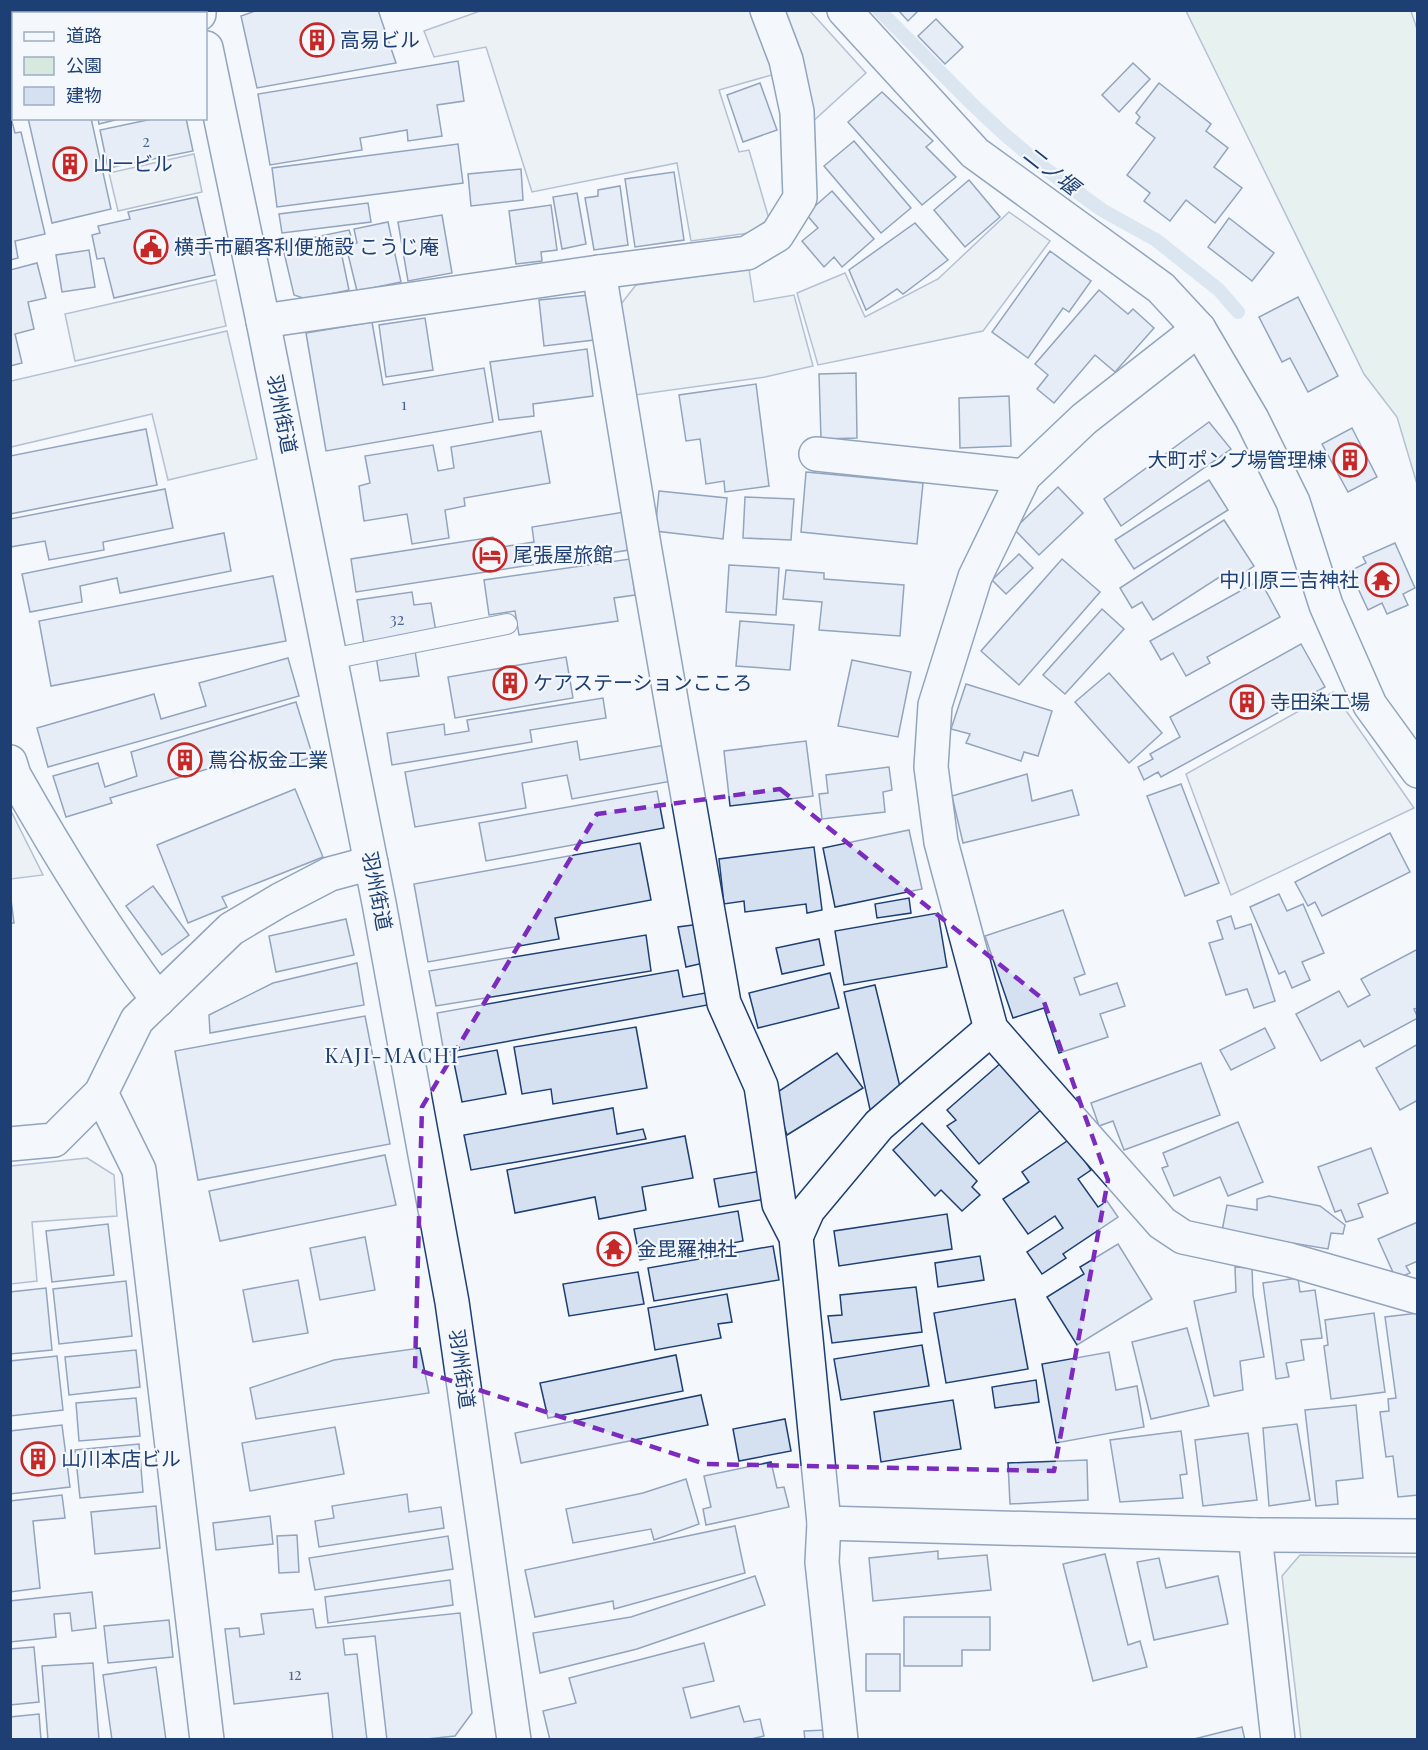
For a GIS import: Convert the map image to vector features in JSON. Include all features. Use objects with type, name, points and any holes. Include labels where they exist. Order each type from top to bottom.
[{"type":"street","points":[[263,321],[747,253],[777,235],[800,198],[797,112],[786,60],[767,10]]},
{"type":"street","points":[[844,10],[975,153],[1161,288],[1199,329],[1252,419],[1293,502],[1326,605],[1370,705],[1418,771]]},
{"type":"street","name":"羽州街道","points":[[207,53],[331,659],[452,1302],[514,1740]]},
{"type":"street","points":[[599,272],[724,1003],[761,1086],[779,1204],[796,1237],[824,1523],[822,1562],[841,1740]]},
{"type":"street","points":[[1199,329],[1084,419],[1024,476],[975,577],[935,705],[932,766],[941,842],[990,1029],[1162,1223],[1183,1237],[1290,1260],[1418,1298]]},
{"type":"street","points":[[816,454],[1024,476]]},
{"type":"street","points":[[10,762],[14,775],[52,843],[158,1000]]},
{"type":"street","points":[[10,1144],[54,1140],[101,1093],[138,1020],[231,929],[330,874],[371,863]]},
{"type":"street","points":[[796,1237],[808,1210],[879,1125],[990,1029]]},
{"type":"street","points":[[101,1093],[139,1170],[207,1740]]},
{"type":"street","points":[[824,1523],[1255,1535],[1418,1536]]},
{"type":"street","points":[[1255,1535],[1278,1740]]},
{"type":"lane","points":[[331,659],[507,624]]},
{"type":"highlighted area","points":[[780,789],[1043,999],[1108,1180],[1054,1471],[705,1464],[415,1369],[422,1107],[597,814]]},
{"type":"green space","points":[[1186,11],[1411,11],[1418,32],[1417,484],[1397,417],[1364,374]]},
{"type":"green space","points":[[1300,1555],[1417,1557],[1417,1739],[1301,1739],[1282,1576]]},
{"type":"shaded area","points":[[480,11],[750,11],[775,74],[719,90],[739,152],[749,150],[769,219],[749,233],[691,241],[677,163],[532,192],[486,47],[434,57],[424,31]]},
{"type":"shaded area","points":[[785,11],[810,11],[866,73],[811,123]]},
{"type":"shaded area","points":[[194,154],[202,192],[118,211],[109,173]]},
{"type":"shaded area","points":[[1009,212],[1050,241],[983,331],[818,365],[797,293],[845,273],[865,317],[938,279]]},
{"type":"shaded area","points":[[749,269],[754,302],[794,295],[813,366],[765,377],[635,395],[621,304],[636,285]]},
{"type":"shaded area","points":[[216,280],[226,326],[75,361],[65,314]]},
{"type":"shaded area","points":[[227,331],[257,459],[168,480],[152,414],[11,447],[11,381]]},
{"type":"shaded area","points":[[1333,692],[1414,808],[1231,895],[1186,774]]},
{"type":"shaded area","points":[[10,813],[12,813],[43,875],[11,879]]},
{"type":"shaded area","points":[[87,1158],[114,1175],[117,1216],[32,1222],[37,1281],[11,1284],[11,1166]]},
{"type":"building","points":[[29,10],[48,10],[44,12],[30,12]]},
{"type":"building","name":"高易ビル","points":[[258,10],[378,10],[396,63],[257,88],[241,16]]},
{"type":"building","points":[[898,10],[919,10],[908,21]]},
{"type":"building","points":[[936,19],[963,47],[945,64],[918,36]]},
{"type":"building","points":[[458,61],[464,101],[437,105],[442,136],[408,141],[407,130],[360,138],[362,150],[270,165],[258,94]]},
{"type":"building","points":[[1133,63],[1150,79],[1119,112],[1102,95]]},
{"type":"building","points":[[760,83],[777,130],[743,142],[727,95]]},
{"type":"building","points":[[1159,83],[1211,124],[1206,131],[1228,148],[1214,167],[1242,188],[1215,223],[1186,200],[1170,221],[1144,201],[1150,193],[1127,175],[1155,138],[1136,123],[1140,117],[1136,113]]},
{"type":"building","points":[[882,92],[933,141],[926,147],[956,177],[922,205],[848,122]]},
{"type":"building","points":[[10,114],[15,133],[21,132],[45,234],[15,241],[18,258],[10,260]]},
{"type":"building","name":"山一ビル","points":[[28,120],[91,120],[111,209],[52,223]]},
{"type":"building","points":[[98,120],[115,120],[99,124]]},
{"type":"building","points":[[148,120],[186,120],[193,151],[108,168],[100,130]]},
{"type":"building","points":[[854,141],[911,208],[881,233],[824,166]]},
{"type":"building","points":[[458,144],[463,183],[277,207],[272,168]]},
{"type":"building","points":[[521,169],[523,200],[471,206],[468,174]]},
{"type":"building","points":[[674,172],[684,240],[635,247],[625,179]]},
{"type":"building","points":[[969,180],[1000,217],[965,247],[934,210]]},
{"type":"building","points":[[620,186],[628,245],[594,250],[585,198],[598,196],[598,190]]},
{"type":"building","points":[[832,191],[874,239],[842,267],[834,257],[824,267],[802,241],[818,228],[806,214]]},
{"type":"building","points":[[577,193],[586,244],[562,249],[553,197]]},
{"type":"building","name":"横手市顧客利便施設 こうじ庵","points":[[197,197],[215,275],[114,298],[104,258],[97,259],[92,235],[100,233],[98,226],[130,219],[128,212]]},
{"type":"building","points":[[368,203],[371,222],[282,233],[279,214]]},
{"type":"building","points":[[551,205],[557,250],[541,252],[542,261],[516,264],[509,211]]},
{"type":"building","points":[[442,215],[452,273],[408,281],[398,222]]},
{"type":"building","points":[[1229,218],[1274,253],[1252,281],[1208,247]]},
{"type":"building","points":[[388,222],[401,282],[357,291],[346,246],[357,243],[354,229]]},
{"type":"building","points":[[915,223],[948,260],[903,294],[897,289],[866,310],[849,270]]},
{"type":"building","points":[[349,230],[352,239],[339,242],[349,290],[306,299],[294,295],[282,244]]},
{"type":"building","points":[[89,250],[95,287],[62,292],[56,255]]},
{"type":"building","points":[[1050,251],[1091,281],[1069,312],[1063,308],[1028,358],[992,332]]},
{"type":"building","points":[[37,263],[46,298],[28,302],[34,329],[15,334],[22,363],[10,366],[10,270]]},
{"type":"building","points":[[1099,290],[1128,314],[1133,309],[1154,328],[1115,372],[1095,355],[1054,403],[1037,389],[1048,375],[1035,364]]},
{"type":"building","points":[[589,295],[594,340],[544,346],[539,300]]},
{"type":"building","points":[[1298,297],[1338,376],[1308,392],[1290,358],[1282,362],[1259,317]]},
{"type":"building","points":[[425,318],[433,370],[386,377],[379,325]]},
{"type":"building","points":[[372,322],[383,385],[484,368],[493,422],[326,451],[306,333]]},
{"type":"building","points":[[587,349],[593,396],[533,404],[534,416],[499,420],[490,362]]},
{"type":"building","points":[[856,373],[857,438],[821,439],[819,374]]},
{"type":"building","points":[[756,384],[769,486],[725,492],[724,481],[706,484],[700,439],[686,441],[679,395]]},
{"type":"building","points":[[1009,396],[1011,446],[960,448],[959,398]]},
{"type":"building","points":[[1209,422],[1231,449],[1121,526],[1104,499]]},
{"type":"building","name":"大町ポンプ場管理棟","points":[[1352,428],[1377,477],[1348,492],[1322,444]]},
{"type":"building","points":[[146,429],[157,485],[10,514],[10,456]]},
{"type":"building","points":[[541,431],[550,483],[464,498],[465,506],[445,510],[449,538],[412,544],[407,514],[364,521],[359,486],[370,483],[365,456],[433,445],[438,471],[454,468],[451,447]]},
{"type":"building","points":[[806,472],[923,483],[917,544],[801,532]]},
{"type":"building","points":[[1209,480],[1228,510],[1134,569],[1115,540]]},
{"type":"building","points":[[1058,487],[1083,513],[1039,555],[1014,529]]},
{"type":"building","points":[[165,489],[173,528],[103,542],[104,550],[49,560],[45,541],[10,547],[10,519]]},
{"type":"building","points":[[659,491],[727,498],[723,539],[655,531]]},
{"type":"building","points":[[745,497],[794,499],[791,540],[743,538]]},
{"type":"building","name":"尾張屋旅館","points":[[624,512],[629,550],[356,592],[351,559],[493,537],[495,548],[534,542],[532,527]]},
{"type":"building","points":[[1224,520],[1254,566],[1229,583],[1224,574],[1153,620],[1142,602],[1132,608],[1120,588]]},
{"type":"building","points":[[224,533],[231,571],[120,593],[117,578],[80,586],[82,602],[30,612],[22,574]]},
{"type":"building","name":"中川原三吉神社","points":[[1395,543],[1415,588],[1403,594],[1408,605],[1387,614],[1382,603],[1368,610],[1350,571],[1366,563],[1363,557]]},
{"type":"building","points":[[1019,554],[1033,568],[1006,594],[992,580]]},
{"type":"building","points":[[630,559],[635,595],[614,598],[618,621],[519,635],[515,611],[489,615],[484,580]]},
{"type":"building","points":[[1062,559],[1100,592],[1019,685],[981,651]]},
{"type":"building","points":[[729,565],[779,568],[776,615],[726,612]]},
{"type":"building","points":[[786,570],[824,573],[824,579],[904,585],[900,636],[819,630],[822,602],[783,599]]},
{"type":"building","points":[[273,576],[286,641],[51,686],[39,621]]},
{"type":"building","points":[[1260,580],[1280,617],[1207,657],[1210,663],[1186,676],[1173,653],[1161,660],[1150,641]]},
{"type":"building","points":[[412,592],[414,605],[431,603],[436,632],[364,644],[357,600]]},
{"type":"building","points":[[1102,609],[1124,629],[1065,694],[1043,675]]},
{"type":"building","points":[[740,621],[794,625],[790,670],[736,666]]},
{"type":"building","name":"寺田染工場","points":[[1301,644],[1325,687],[1161,777],[1158,772],[1144,780],[1138,767],[1153,759],[1150,754],[1180,737],[1170,717]]},
{"type":"building","points":[[415,651],[419,676],[380,681],[376,656]]},
{"type":"building","name":"ケアステーションこころ","points":[[566,657],[573,698],[455,718],[448,677]]},
{"type":"building","points":[[288,658],[299,696],[48,767],[37,728],[154,694],[161,719],[206,706],[199,683]]},
{"type":"building","points":[[852,660],[911,672],[898,737],[838,726]]},
{"type":"building","points":[[1109,673],[1162,733],[1129,763],[1075,702]]},
{"type":"building","points":[[966,684],[1052,711],[1038,756],[1024,752],[1021,761],[966,743],[970,734],[951,729]]},
{"type":"building","points":[[603,698],[606,718],[530,730],[532,742],[392,765],[387,733],[444,724],[445,735],[469,731],[467,720]]},
{"type":"building","name":"蔦谷板金工業","points":[[296,702],[313,757],[273,769],[268,751],[110,798],[112,803],[66,817],[53,776],[98,763],[105,787],[137,776],[131,752]]},
{"type":"building","points":[[577,741],[580,760],[665,745],[672,781],[572,799],[567,775],[522,783],[526,808],[415,827],[405,772]]},
{"type":"building","points":[[806,741],[813,796],[730,806],[724,751]]},
{"type":"building","points":[[889,767],[892,790],[883,792],[885,812],[822,819],[819,794],[828,793],[826,775]]},
{"type":"building","points":[[1027,774],[1032,801],[1072,790],[1079,815],[963,843],[952,796]]},
{"type":"building","points":[[1181,784],[1219,883],[1185,896],[1147,796]]},
{"type":"building","points":[[295,789],[323,857],[222,897],[227,907],[188,923],[157,845]]},
{"type":"building","points":[[657,791],[664,828],[486,861],[479,823]]},
{"type":"building","points":[[909,830],[922,889],[835,907],[823,848]]},
{"type":"building","points":[[1390,833],[1410,872],[1322,916],[1315,902],[1308,906],[1295,882]]},
{"type":"building","points":[[640,843],[651,900],[555,918],[559,939],[428,962],[414,884]]},
{"type":"building","points":[[814,847],[822,910],[807,913],[806,904],[745,912],[744,901],[724,904],[719,859]]},
{"type":"building","points":[[153,886],[189,935],[162,955],[126,906]]},
{"type":"building","points":[[10,892],[14,923],[10,923]]},
{"type":"building","points":[[1279,894],[1287,911],[1303,904],[1324,953],[1302,962],[1310,980],[1292,988],[1285,971],[1279,974],[1250,907]]},
{"type":"building","points":[[909,898],[911,913],[877,918],[875,904]]},
{"type":"building","points":[[1063,910],[1085,974],[1074,978],[1080,995],[1117,983],[1125,1006],[1100,1014],[1108,1037],[1059,1053],[1044,1008],[1013,1018],[985,936]]},
{"type":"building","points":[[938,913],[947,967],[844,985],[835,931]]},
{"type":"building","points":[[1231,916],[1235,929],[1251,924],[1275,1001],[1254,1008],[1247,989],[1226,995],[1209,943],[1223,939],[1217,921]]},
{"type":"building","points":[[346,919],[354,955],[276,972],[269,936]]},
{"type":"building","points":[[700,924],[708,962],[686,967],[678,927]]},
{"type":"building","points":[[646,935],[651,971],[436,1006],[429,971]]},
{"type":"building","points":[[819,939],[824,965],[782,974],[776,948]]},
{"type":"building","points":[[1418,949],[1418,1008],[1414,1009],[1418,1018],[1364,1047],[1360,1040],[1321,1061],[1296,1014],[1339,991],[1348,1007],[1370,995],[1361,979]]},
{"type":"building","points":[[357,963],[364,1005],[210,1033],[209,1015],[273,983]]},
{"type":"building","points":[[678,970],[683,997],[711,992],[713,1004],[444,1053],[437,1013]]},
{"type":"building","points":[[830,973],[839,1008],[758,1028],[749,993]]},
{"type":"building","points":[[875,985],[901,1091],[871,1114],[844,992]]},
{"type":"building","points":[[365,1016],[390,1144],[198,1180],[175,1051]]},
{"type":"building","points":[[636,1027],[647,1088],[553,1104],[551,1089],[522,1094],[514,1047]]},
{"type":"building","points":[[1265,1028],[1275,1048],[1231,1070],[1220,1050]]},
{"type":"building","points":[[1418,1044],[1418,1100],[1400,1110],[1376,1068]]},
{"type":"building","points":[[497,1050],[506,1094],[462,1102],[453,1058]]},
{"type":"building","points":[[837,1053],[863,1088],[787,1135],[773,1095]]},
{"type":"building","points":[[1002,1062],[1043,1108],[979,1164],[947,1126],[956,1120],[947,1110]]},
{"type":"building","points":[[1201,1063],[1220,1115],[1124,1150],[1113,1121],[1099,1126],[1091,1103]]},
{"type":"building","points":[[613,1108],[617,1134],[643,1129],[646,1139],[471,1170],[464,1135]]},
{"type":"building","points":[[1238,1122],[1263,1182],[1228,1196],[1220,1177],[1174,1196],[1162,1168],[1168,1166],[1163,1153]]},
{"type":"building","points":[[922,1123],[977,1181],[972,1187],[980,1195],[962,1211],[941,1190],[935,1196],[893,1150]]},
{"type":"building","points":[[685,1136],[693,1178],[642,1187],[646,1210],[599,1219],[595,1197],[515,1213],[507,1170]]},
{"type":"building","points":[[1070,1139],[1091,1170],[1078,1179],[1098,1207],[1107,1201],[1118,1217],[1063,1254],[1066,1258],[1042,1274],[1027,1252],[1063,1228],[1055,1216],[1028,1234],[1003,1199],[1029,1182],[1022,1172]]},
{"type":"building","points":[[1371,1148],[1388,1193],[1358,1204],[1363,1217],[1346,1222],[1341,1210],[1335,1212],[1318,1167]]},
{"type":"building","points":[[385,1155],[396,1205],[220,1241],[209,1191]]},
{"type":"building","points":[[761,1171],[766,1199],[719,1207],[714,1179]]},
{"type":"building","points":[[1269,1196],[1320,1206],[1345,1225],[1343,1234],[1331,1233],[1328,1249],[1222,1231],[1227,1205],[1257,1210],[1257,1199]]},
{"type":"building","name":"金毘羅神社","points":[[738,1211],[743,1241],[640,1260],[634,1229]]},
{"type":"building","points":[[947,1214],[952,1249],[839,1266],[834,1231]]},
{"type":"building","points":[[1418,1222],[1418,1261],[1406,1266],[1410,1273],[1396,1279],[1378,1239]]},
{"type":"building","points":[[108,1224],[114,1275],[52,1282],[46,1231]]},
{"type":"building","points":[[365,1237],[375,1290],[320,1300],[310,1248]]},
{"type":"building","points":[[1118,1244],[1152,1299],[1077,1345],[1047,1297],[1084,1274],[1080,1267]]},
{"type":"building","points":[[773,1246],[779,1280],[654,1301],[648,1268]]},
{"type":"building","points":[[980,1256],[984,1280],[938,1287],[935,1263]]},
{"type":"building","points":[[1235,1267],[1252,1268],[1253,1295],[1264,1357],[1240,1361],[1243,1390],[1214,1396],[1194,1301],[1236,1292]]},
{"type":"building","points":[[638,1272],[644,1304],[569,1316],[563,1284]]},
{"type":"building","points":[[1298,1278],[1300,1292],[1315,1290],[1322,1338],[1301,1340],[1304,1360],[1286,1363],[1289,1377],[1276,1379],[1263,1283]]},
{"type":"building","points":[[298,1280],[308,1333],[253,1342],[243,1290]]},
{"type":"building","points":[[126,1281],[132,1336],[59,1344],[53,1289]]},
{"type":"building","points":[[916,1287],[922,1332],[832,1343],[828,1316],[842,1315],[840,1295]]},
{"type":"building","points":[[46,1288],[52,1350],[10,1354],[10,1292]]},
{"type":"building","points":[[727,1294],[732,1322],[718,1324],[721,1338],[655,1350],[648,1308]]},
{"type":"building","points":[[1015,1299],[1028,1369],[946,1383],[934,1313]]},
{"type":"building","points":[[1374,1313],[1385,1392],[1331,1399],[1324,1346],[1328,1345],[1325,1320]]},
{"type":"building","points":[[1418,1313],[1418,1495],[1398,1497],[1393,1456],[1386,1457],[1380,1412],[1389,1411],[1388,1399],[1396,1398],[1385,1317]]},
{"type":"building","points":[[1187,1328],[1209,1406],[1151,1419],[1132,1342]]},
{"type":"building","points":[[922,1345],[929,1386],[841,1400],[834,1359]]},
{"type":"building","points":[[420,1348],[429,1393],[256,1419],[250,1388],[334,1360]]},
{"type":"building","points":[[136,1350],[140,1387],[69,1395],[65,1357]]},
{"type":"building","points":[[1109,1352],[1116,1390],[1137,1386],[1144,1427],[1056,1443],[1042,1364]]},
{"type":"building","points":[[676,1355],[683,1391],[548,1418],[540,1383]]},
{"type":"building","points":[[57,1356],[63,1410],[10,1416],[10,1361]]},
{"type":"building","points":[[1036,1380],[1039,1402],[995,1408],[992,1387]]},
{"type":"building","points":[[701,1395],[708,1425],[521,1463],[515,1433]]},
{"type":"building","points":[[136,1398],[140,1436],[79,1441],[76,1403]]},
{"type":"building","points":[[953,1400],[961,1449],[881,1462],[874,1412]]},
{"type":"building","points":[[1356,1405],[1363,1478],[1336,1481],[1338,1504],[1316,1506],[1305,1410]]},
{"type":"building","points":[[785,1419],[791,1451],[739,1461],[733,1429]]},
{"type":"building","points":[[1297,1424],[1310,1500],[1269,1506],[1263,1428]]},
{"type":"building","name":"山川本店ビル","points":[[62,1425],[70,1487],[10,1494],[10,1431]]},
{"type":"building","points":[[335,1427],[344,1474],[250,1491],[242,1443]]},
{"type":"building","points":[[1181,1431],[1187,1474],[1180,1475],[1183,1498],[1120,1502],[1110,1440]]},
{"type":"building","points":[[1248,1433],[1257,1500],[1203,1506],[1195,1440]]},
{"type":"building","points":[[139,1444],[143,1492],[80,1498],[75,1450]]},
{"type":"building","points":[[1087,1460],[1088,1500],[1010,1504],[1008,1463]]},
{"type":"building","points":[[771,1462],[777,1488],[784,1487],[789,1507],[706,1525],[703,1509],[711,1507],[704,1476]]},
{"type":"building","points":[[686,1479],[699,1524],[654,1540],[651,1529],[573,1543],[566,1509],[643,1493]]},
{"type":"building","points":[[407,1494],[409,1512],[441,1507],[444,1528],[319,1547],[315,1521],[334,1518],[332,1506]]},
{"type":"building","points":[[62,1495],[65,1518],[33,1521],[40,1588],[10,1592],[10,1501]]},
{"type":"building","points":[[156,1506],[160,1548],[95,1554],[91,1512]]},
{"type":"building","points":[[270,1516],[273,1544],[216,1550],[213,1523]]},
{"type":"building","points":[[735,1526],[745,1573],[614,1609],[613,1601],[535,1617],[525,1570]]},
{"type":"building","points":[[297,1535],[299,1572],[279,1573],[277,1536]]},
{"type":"building","points":[[448,1536],[453,1569],[315,1590],[309,1558]]},
{"type":"building","points":[[938,1551],[938,1559],[987,1555],[991,1590],[873,1601],[869,1558]]},
{"type":"building","points":[[1105,1554],[1128,1645],[1140,1641],[1147,1667],[1093,1681],[1063,1564]]},
{"type":"building","points":[[1159,1558],[1166,1588],[1218,1576],[1228,1624],[1154,1640],[1137,1562]]},
{"type":"building","points":[[755,1576],[765,1605],[637,1649],[540,1673],[533,1633],[631,1617]]},
{"type":"building","points":[[450,1580],[453,1605],[328,1623],[325,1597]]},
{"type":"building","points":[[92,1592],[96,1628],[72,1631],[70,1613],[54,1614],[56,1637],[10,1642],[10,1601]]},
{"type":"building","points":[[313,1609],[316,1628],[460,1613],[472,1713],[455,1736],[387,1740],[375,1636],[343,1639],[345,1655],[357,1654],[367,1740],[333,1740],[328,1693],[234,1704],[225,1629],[239,1628],[240,1637],[264,1634],[261,1614]]},
{"type":"building","points":[[904,1617],[990,1617],[990,1650],[962,1650],[962,1666],[904,1666]]},
{"type":"building","points":[[169,1620],[173,1657],[108,1663],[104,1626]]},
{"type":"building","points":[[704,1643],[714,1681],[683,1688],[691,1718],[739,1706],[744,1722],[760,1719],[764,1736],[747,1740],[550,1740],[543,1711],[576,1703],[569,1678]]},
{"type":"building","points":[[34,1647],[39,1702],[10,1705],[10,1649]]},
{"type":"building","points":[[866,1654],[900,1654],[900,1691],[866,1691]]},
{"type":"building","points":[[93,1663],[99,1740],[48,1740],[42,1666]]},
{"type":"building","points":[[156,1667],[166,1740],[112,1740],[103,1675]]},
{"type":"building","points":[[39,1714],[41,1740],[10,1740],[10,1717]]},
{"type":"building","points":[[1242,1727],[1245,1740],[1190,1740]]},
{"type":"building","points":[[826,1730],[827,1740],[805,1740],[804,1731]]},
{"type":"waterway","name":"二ノ堰","points":[[879,10],[1004,134],[1047,170],[1102,210],[1156,240],[1219,290],[1238,312]]},
{"type":"place","name":"高易ビル","points":[[317,40]]},
{"type":"place","name":"山一ビル","points":[[70,164]]},
{"type":"place","name":"横手市顧客利便施設 こうじ庵","points":[[151,247]]},
{"type":"place","name":"大町ポンプ場管理棟","points":[[1350,460]]},
{"type":"place","name":"尾張屋旅館","points":[[490,555]]},
{"type":"place","name":"中川原三吉神社","points":[[1382,580]]},
{"type":"place","name":"ケアステーションこころ","points":[[510,683]]},
{"type":"place","name":"寺田染工場","points":[[1247,702]]},
{"type":"place","name":"蔦谷板金工業","points":[[185,760]]},
{"type":"place","name":"金毘羅神社","points":[[614,1249]]},
{"type":"place","name":"山川本店ビル","points":[[38,1459]]},
{"type":"district","name":"KAJI-MACHI","points":[[392,1056]]}]
